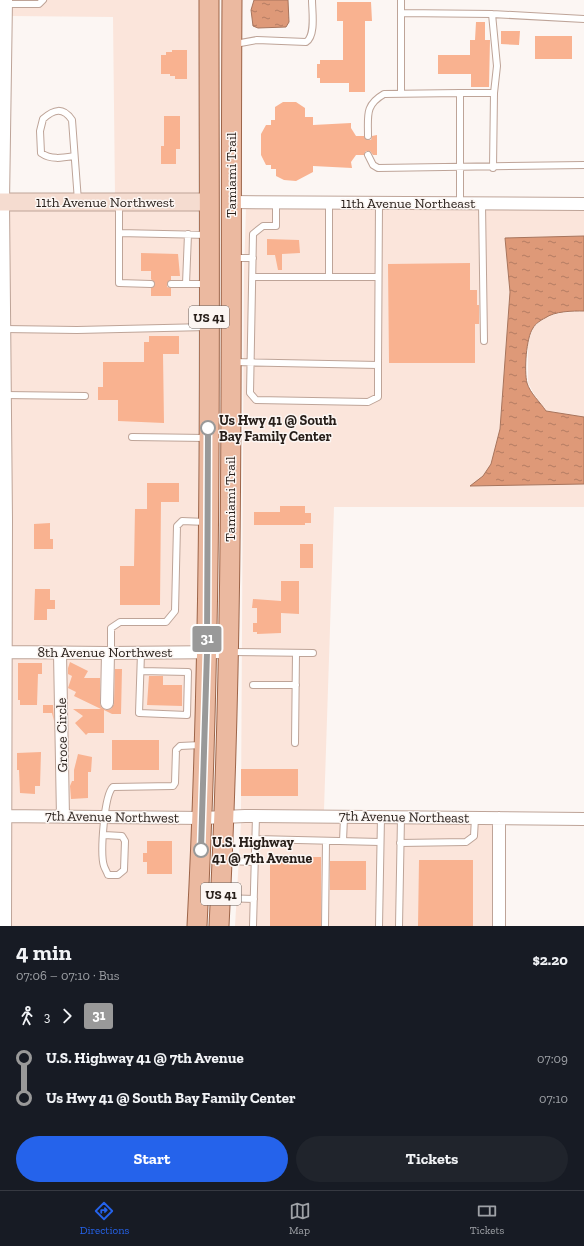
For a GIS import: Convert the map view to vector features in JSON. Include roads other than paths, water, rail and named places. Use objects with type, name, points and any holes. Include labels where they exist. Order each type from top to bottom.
[{"type":"main road","name":"Tamiami Trail","points":[[197,926],[203,818],[205,745],[197,695],[207,652],[209,0]]},
{"type":"main road","name":"Tamiami Trail","points":[[219,926],[225,818],[229,652],[232,0]]},
{"type":"main road","points":[[209,146],[219,160],[220,187],[227,199],[231,202]]},
{"type":"main road","points":[[209,202],[219,208],[222,219],[231,228]]},
{"type":"street","points":[[5,926],[3,816],[5,652],[3,448],[5,395],[2,202],[6,2]]},
{"type":"street","name":"11th Avenue Northwest","points":[[2,202],[209,202]]},
{"type":"street","name":"11th Avenue Northeast","points":[[231,202],[584,204]]},
{"type":"street","name":"8th Avenue Northwest","points":[[5,652],[110,654],[229,652]]},
{"type":"street","name":"Groce Circle","points":[[60,653],[63,817]]},
{"type":"street","points":[[107,703],[110,654]]},
{"type":"street","name":"7th Avenue Northwest","points":[[3,816],[225,818]]},
{"type":"street","name":"7th Avenue Northeast","points":[[225,818],[256,816],[584,819]]},
{"type":"street","points":[[499,818],[499,926]]},
{"type":"lane","points":[[6,2],[39,4],[42,0]]},
{"type":"lane","points":[[231,44],[257,40],[306,42],[310,40],[312,34],[312,0]]},
{"type":"lane","points":[[401,0],[401,93]]},
{"type":"lane","points":[[400,13],[492,14],[584,20]]},
{"type":"lane","points":[[492,14],[496,48],[493,168]]},
{"type":"lane","points":[[460,93],[460,204]]},
{"type":"lane","points":[[368,136],[368,112],[370,104],[384,94],[494,93]]},
{"type":"lane","points":[[74,156],[47,158],[41,153],[40,131],[43,119],[52,111],[61,110],[68,114],[72,120],[78,202]]},
{"type":"lane","points":[[368,155],[373,165],[378,168],[493,168],[584,165]]},
{"type":"lane","points":[[119,202],[119,283],[151,284]]},
{"type":"lane","points":[[276,202],[276,226],[262,226],[253,234],[250,393],[256,400],[368,402],[378,397],[379,203]]},
{"type":"lane","points":[[329,202],[329,277]]},
{"type":"lane","points":[[482,204],[484,341]]},
{"type":"lane","points":[[120,233],[209,235]]},
{"type":"lane","points":[[186,284],[188,234]]},
{"type":"lane","points":[[231,258],[253,258]]},
{"type":"lane","points":[[253,277],[378,277]]},
{"type":"lane","points":[[171,284],[209,284]]},
{"type":"lane","points":[[4,329],[77,330],[209,327]]},
{"type":"lane","points":[[230,362],[378,365]]},
{"type":"lane","points":[[5,395],[85,396]]},
{"type":"lane","points":[[132,437],[208,438]]},
{"type":"lane","points":[[110,654],[111,628],[120,622],[166,622],[175,611],[176,526],[182,521],[208,522]]},
{"type":"lane","points":[[229,652],[313,654]]},
{"type":"lane","points":[[141,653],[140,713],[187,715],[197,695],[188,672],[141,671]]},
{"type":"lane","points":[[295,744],[296,653]]},
{"type":"lane","points":[[253,685],[296,685]]},
{"type":"lane","points":[[104,835],[122,836],[125,841],[124,870],[118,875],[108,875],[103,865],[104,817],[107,796],[113,787],[173,786],[175,783],[176,750],[180,746],[205,745]]},
{"type":"lane","points":[[253,926],[256,816]]},
{"type":"lane","points":[[343,841],[344,817]]},
{"type":"lane","points":[[379,926],[381,817]]},
{"type":"lane","points":[[399,926],[400,817]]},
{"type":"lane","points":[[400,842],[466,842],[474,836],[475,818]]},
{"type":"lane","points":[[256,840],[380,842]]},
{"type":"lane","points":[[325,926],[326,841]]},
{"type":"lane","points":[[223,861],[255,862]]},
{"type":"lane","points":[[221,898],[254,899]]},
{"type":"water","points":[[254,0],[288,0],[289,22],[286,27],[258,28],[253,26],[251,10]]},
{"type":"water","points":[[584,236],[584,311],[554,314],[535,325],[529,339],[526,355],[526,378],[528,387],[546,411],[584,417],[584,484],[470,486],[483,476],[491,464],[500,429],[510,292],[505,238]]},
{"type":"place","name":"Us Hwy 41 @ South Bay Family Center","points":[[208,428]]},
{"type":"place","name":"U.S. Highway 41 @ 7th Avenue","points":[[201,850]]}]
